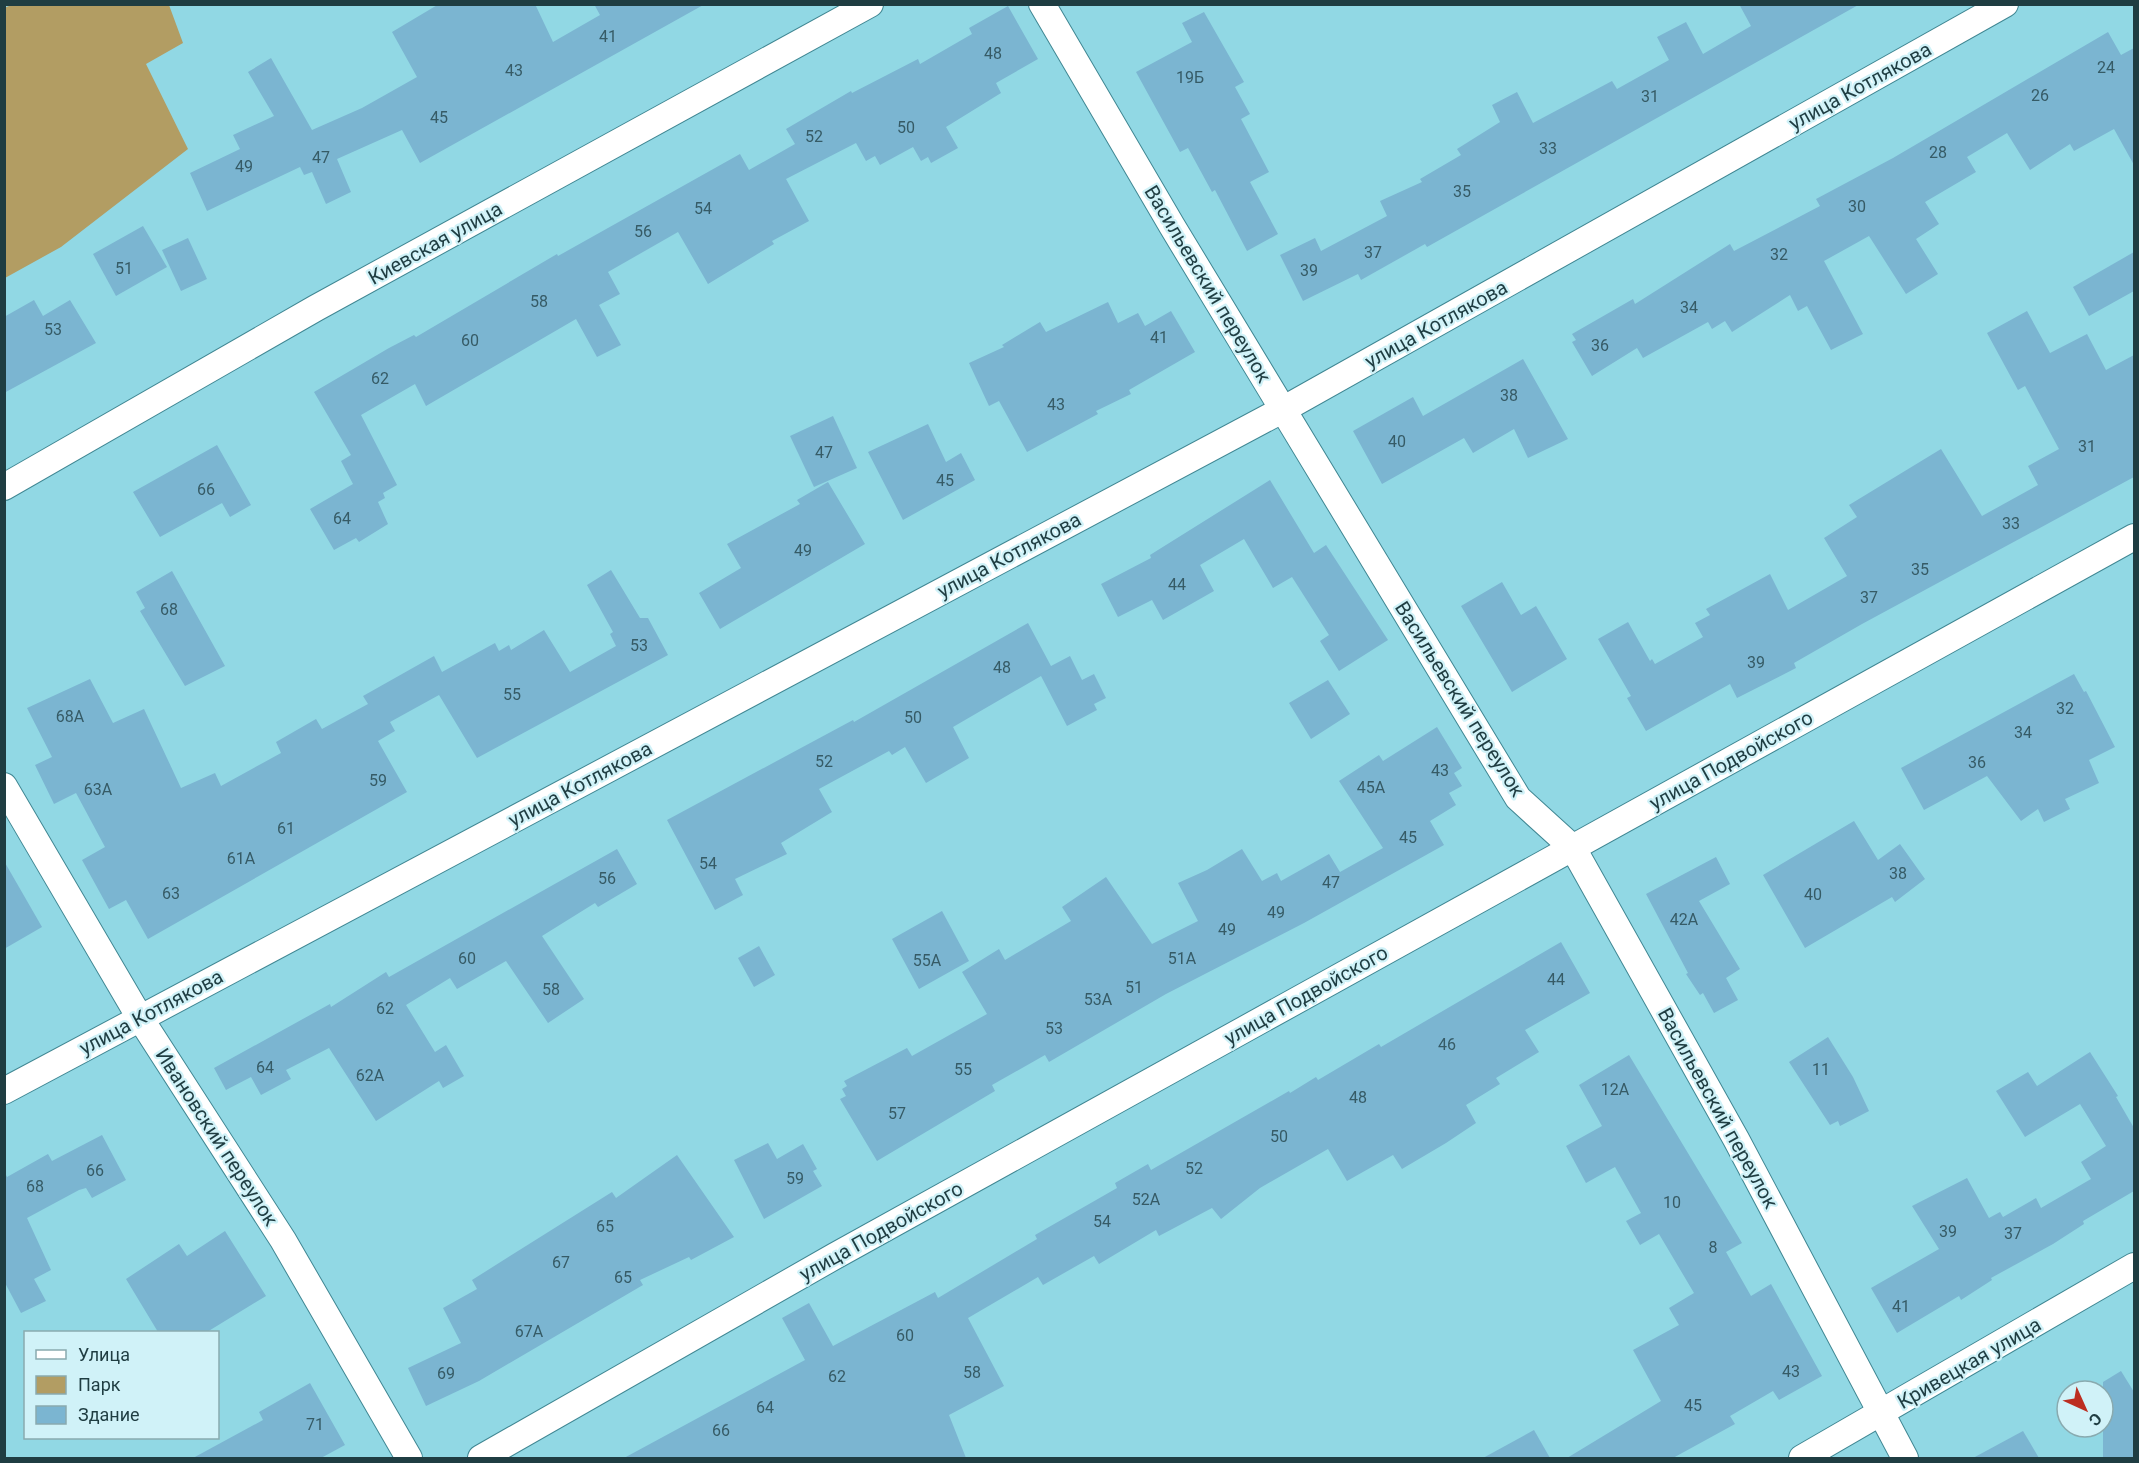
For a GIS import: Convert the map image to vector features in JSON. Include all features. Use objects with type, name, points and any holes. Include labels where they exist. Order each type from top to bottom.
[{"type":"street","name":"Киевская улица","points":[[4,487],[316,308],[870,4]]},
{"type":"street","name":"Васильевский переулок","points":[[1042,4],[1172,226],[1518,798],[1573,848],[1736,1139],[1905,1458]]},
{"type":"street","name":"улица Котлякова","points":[[4,1091],[1284,409],[2006,4]]},
{"type":"street","name":"улица Подвойского","points":[[481,1458],[845,1250],[2134,537]]},
{"type":"street","name":"Ивановский переулок","points":[[4,786],[140,1018],[283,1240],[409,1458]]},
{"type":"street","name":"Кривецкая улица","points":[[1802,1458],[1881,1415],[2134,1266]]},
{"type":"green space","points":[[14,4],[169,5],[183,43],[146,64],[188,149],[61,247],[5,278],[4,8]]},
{"type":"building","points":[[439,4],[535,4],[553,42],[600,15],[594,4],[705,4],[420,163],[402,130],[337,159],[351,192],[326,204],[312,172],[304,175],[300,167],[207,211],[190,173],[240,149],[233,135],[274,116],[248,72],[271,58],[312,130],[362,108],[417,77],[392,32]]},
{"type":"building","points":[[1739,4],[1860,4],[1427,247],[1425,244],[1361,280],[1358,274],[1303,301],[1280,255],[1315,238],[1321,251],[1387,216],[1380,201],[1422,182],[1420,179],[1461,155],[1457,149],[1500,122],[1492,105],[1517,92],[1533,123],[1612,81],[1617,89],[1669,60],[1657,37],[1686,22],[1703,54],[1751,26]]},
{"type":"building","points":[[1008,6],[1038,59],[996,83],[1001,93],[946,127],[958,148],[931,163],[928,157],[921,161],[913,147],[880,165],[875,156],[866,161],[856,143],[786,179],[809,221],[772,241],[774,244],[708,284],[678,232],[608,272],[620,294],[599,305],[621,345],[597,357],[576,319],[426,406],[415,384],[361,415],[397,485],[383,493],[385,498],[378,502],[388,524],[359,542],[356,538],[334,550],[310,509],[353,484],[341,461],[351,455],[314,392],[389,348],[414,335],[416,337],[557,254],[558,256],[740,154],[749,170],[795,144],[786,129],[851,91],[852,93],[918,59],[920,64],[972,34],[969,28]]},
{"type":"building","points":[[1204,12],[1244,82],[1235,87],[1250,114],[1241,119],[1269,172],[1250,182],[1278,234],[1247,251],[1215,190],[1212,192],[1188,148],[1180,152],[1136,72],[1192,42],[1182,23]]},
{"type":"building","points":[[2108,32],[2121,55],[2134,48],[2134,165],[2114,129],[2074,151],[2070,144],[2030,170],[2007,133],[1967,157],[1976,172],[1925,202],[1939,224],[1916,239],[1938,274],[1906,294],[1869,236],[1824,261],[1863,334],[1831,350],[1807,306],[1798,311],[1790,295],[1732,332],[1725,321],[1712,329],[1708,322],[1643,358],[1637,348],[1592,376],[1572,342],[1576,340],[1572,334],[1633,299],[1635,304],[1730,244],[1734,251],[1820,206],[1816,199],[1893,158]]},
{"type":"building","points":[[143,226],[167,267],[116,296],[93,254]]},
{"type":"building","points":[[188,238],[207,279],[181,291],[162,250]]},
{"type":"building","points":[[2134,252],[2134,291],[2089,316],[2073,287]]},
{"type":"building","points":[[34,300],[43,316],[70,300],[96,343],[4,393],[4,317]]},
{"type":"building","points":[[1108,302],[1118,323],[1138,313],[1145,326],[1171,311],[1195,352],[1129,390],[1131,394],[1096,411],[1098,414],[1027,452],[999,401],[989,406],[969,363],[1004,347],[1002,345],[1040,322],[1046,332]]},
{"type":"building","points":[[2027,311],[2050,353],[2087,334],[2106,370],[2134,355],[2134,477],[1862,624],[1794,663],[1796,668],[1737,698],[1730,684],[1646,731],[1627,698],[1631,696],[1598,639],[1628,622],[1650,661],[1652,659],[1655,664],[1703,637],[1695,623],[1710,615],[1706,609],[1770,574],[1788,610],[1847,576],[1824,538],[1857,517],[1849,505],[1941,449],[1982,516],[2038,485],[2028,466],[2059,449],[2025,386],[2018,390],[1987,333]]},
{"type":"building","points":[[1523,359],[1568,439],[1528,458],[1514,429],[1473,453],[1464,438],[1382,484],[1353,431],[1413,397],[1423,416]]},
{"type":"building","points":[[833,416],[857,468],[814,487],[790,436]]},
{"type":"building","points":[[928,424],[946,462],[961,453],[975,480],[903,520],[868,452]]},
{"type":"building","points":[[217,445],[251,505],[230,517],[222,503],[160,537],[133,492]]},
{"type":"building","points":[[1270,480],[1314,553],[1326,545],[1388,640],[1339,671],[1320,641],[1329,635],[1292,577],[1273,588],[1244,539],[1200,565],[1214,591],[1163,620],[1152,600],[1118,617],[1101,584],[1151,558],[1150,555]]},
{"type":"building","points":[[828,482],[865,544],[720,629],[699,593],[741,568],[727,544],[800,504],[797,500]]},
{"type":"building","points":[[611,570],[640,618],[648,618],[668,655],[477,758],[439,695],[390,722],[395,731],[378,741],[407,792],[148,939],[126,900],[109,909],[82,860],[105,847],[76,793],[54,804],[35,765],[52,757],[27,708],[90,679],[113,723],[144,709],[181,788],[215,773],[221,786],[281,753],[276,742],[316,719],[322,729],[368,704],[363,696],[434,656],[442,672],[495,643],[499,651],[509,645],[511,650],[544,630],[570,672],[616,646],[610,634],[613,632],[587,585]]},
{"type":"building","points":[[172,571],[225,666],[185,686],[140,611],[145,608],[136,592]]},
{"type":"building","points":[[1502,582],[1521,615],[1536,606],[1567,659],[1512,692],[1461,606]]},
{"type":"building","points":[[1028,623],[1051,666],[1070,656],[1082,680],[1094,674],[1106,698],[1094,704],[1097,710],[1067,726],[1041,676],[953,727],[969,758],[926,783],[905,747],[892,755],[889,751],[819,789],[832,812],[781,843],[787,854],[735,879],[743,895],[715,910],[667,820],[853,720],[854,722]]},
{"type":"building","points":[[2074,674],[2084,692],[2086,691],[2115,747],[2089,760],[2099,783],[2065,799],[2070,809],[2044,822],[2038,809],[2021,821],[1987,776],[1924,810],[1901,768]]},
{"type":"building","points":[[1328,680],[1350,714],[1311,739],[1289,703]]},
{"type":"building","points":[[1437,727],[1462,768],[1454,773],[1462,786],[1449,793],[1456,805],[1430,821],[1444,845],[1304,923],[1166,994],[1049,1062],[1045,1055],[992,1085],[995,1091],[877,1161],[840,1099],[846,1096],[842,1089],[847,1086],[844,1081],[907,1048],[912,1056],[987,1014],[962,972],[999,949],[1005,960],[1071,921],[1062,907],[1106,877],[1152,944],[1198,921],[1178,883],[1207,870],[1242,849],[1262,881],[1277,873],[1281,881],[1329,854],[1340,872],[1383,848],[1339,781],[1379,755],[1383,761]]},
{"type":"building","points":[[1854,821],[1878,860],[1900,844],[1925,879],[1895,902],[1892,897],[1805,948],[1763,875]]},
{"type":"building","points":[[617,849],[637,884],[598,907],[595,903],[542,936],[584,999],[548,1023],[506,961],[457,989],[450,978],[406,1005],[435,1052],[446,1045],[464,1076],[443,1088],[439,1081],[376,1121],[329,1048],[286,1070],[291,1079],[261,1095],[251,1077],[226,1090],[214,1068],[330,1004],[331,1007],[386,972],[389,977]]},
{"type":"building","points":[[1716,857],[1730,884],[1699,901],[1740,969],[1726,978],[1738,1000],[1714,1013],[1703,993],[1700,995],[1686,974],[1688,973],[1646,894]]},
{"type":"building","points":[[4,861],[42,927],[4,949]]},
{"type":"building","points":[[942,911],[969,961],[919,989],[892,939]]},
{"type":"building","points":[[1561,942],[1590,993],[1525,1030],[1539,1052],[1496,1078],[1500,1084],[1466,1105],[1476,1123],[1446,1143],[1402,1169],[1393,1155],[1347,1181],[1328,1149],[1260,1188],[1221,1219],[1212,1208],[1159,1236],[1156,1230],[1099,1264],[1094,1256],[1043,1285],[1038,1277],[968,1318],[1004,1386],[949,1415],[966,1458],[624,1458],[805,1360],[782,1318],[809,1303],[833,1346],[935,1292],[938,1298],[1037,1239],[1035,1235],[1117,1188],[1115,1183],[1148,1164],[1151,1170],[1289,1091],[1290,1093],[1316,1077],[1318,1080],[1379,1044],[1381,1047]]},
{"type":"building","points":[[759,946],[775,975],[754,987],[738,958]]},
{"type":"building","points":[[1828,1037],[1853,1077],[1869,1111],[1840,1126],[1838,1121],[1830,1125],[1789,1062]]},
{"type":"building","points":[[2090,1052],[2118,1096],[2116,1097],[2134,1128],[2134,1191],[2083,1221],[2084,1224],[2053,1244],[1991,1278],[1992,1280],[1961,1300],[1959,1296],[1897,1333],[1871,1288],[1939,1249],[1912,1206],[1967,1178],[1989,1218],[2000,1212],[2003,1217],[2036,1198],[2041,1208],[2091,1179],[2081,1162],[2106,1146],[2080,1104],[2025,1137],[1996,1091],[2028,1072],[2037,1086]]},
{"type":"building","points":[[1629,1055],[1742,1243],[1726,1252],[1751,1296],[1771,1284],[1822,1376],[1779,1400],[1773,1391],[1730,1416],[1735,1424],[1673,1458],[1567,1458],[1661,1401],[1633,1350],[1679,1325],[1669,1308],[1694,1293],[1659,1234],[1640,1245],[1626,1221],[1641,1213],[1615,1167],[1586,1183],[1566,1146],[1602,1126],[1579,1085]]},
{"type":"building","points":[[102,1135],[126,1180],[92,1198],[86,1188],[79,1190],[27,1218],[51,1270],[34,1279],[46,1301],[21,1313],[4,1281],[4,1171],[7,1177],[48,1154],[52,1161]]},
{"type":"building","points":[[768,1143],[777,1159],[803,1144],[817,1169],[813,1171],[822,1186],[764,1219],[734,1160]]},
{"type":"building","points":[[677,1155],[734,1237],[691,1260],[689,1257],[640,1280],[643,1285],[479,1381],[426,1406],[408,1368],[461,1343],[443,1308],[477,1289],[472,1280],[612,1192],[616,1198]]},
{"type":"building","points":[[225,1231],[266,1296],[209,1331],[157,1331],[126,1279],[179,1244],[187,1256]]},
{"type":"building","points":[[2121,1371],[2134,1392],[2134,1458],[2103,1458],[2103,1439],[2115,1439],[2115,1379],[2108,1379]]},
{"type":"building","points":[[310,1383],[345,1445],[321,1458],[193,1458],[263,1420],[259,1412]]},
{"type":"building","points":[[1534,1430],[1550,1458],[1483,1458]]},
{"type":"building","points":[[2023,1431],[2039,1458],[1973,1458]]}]
